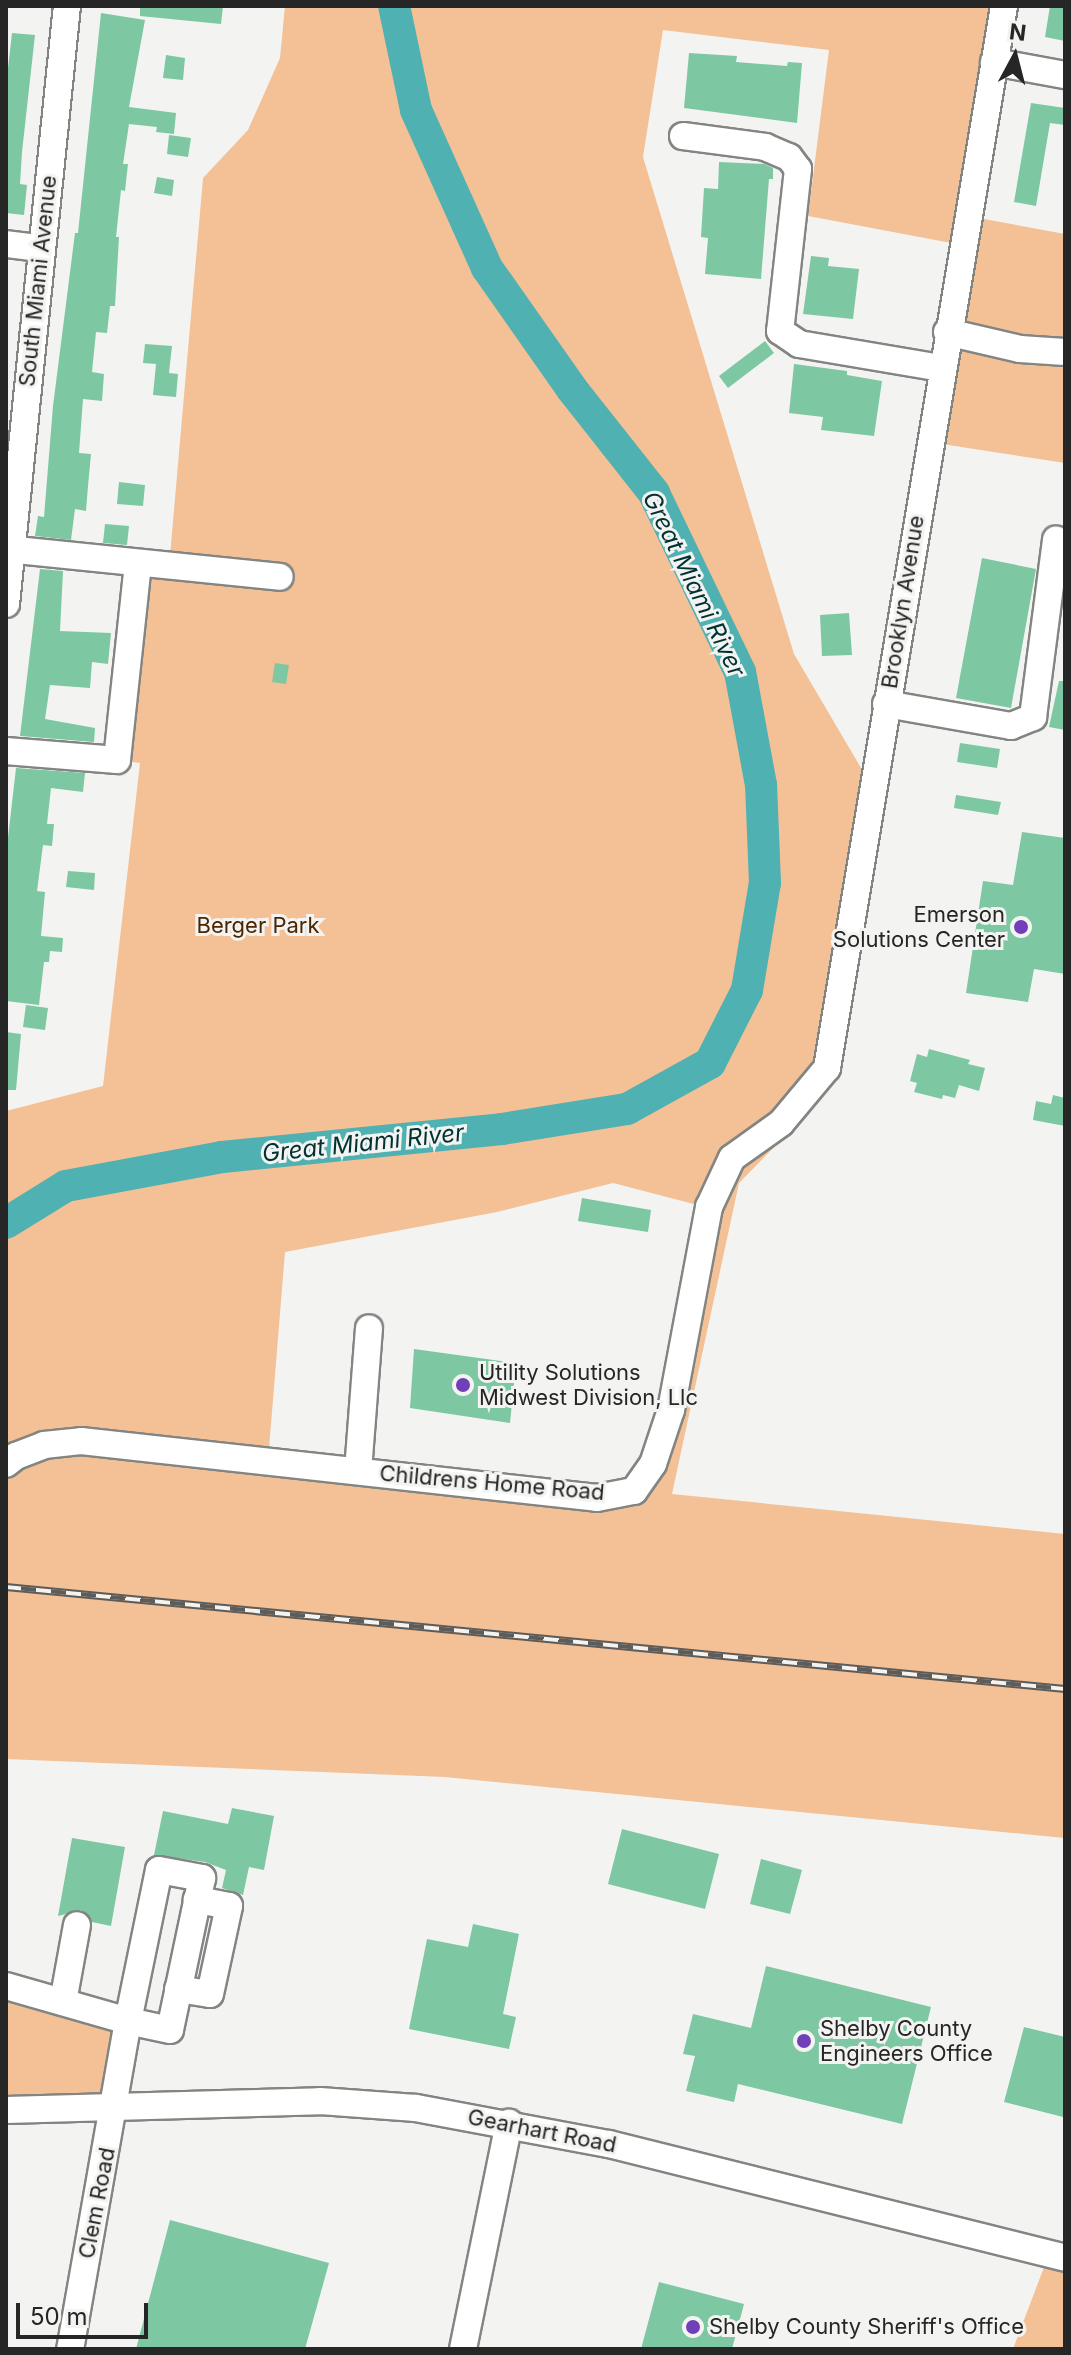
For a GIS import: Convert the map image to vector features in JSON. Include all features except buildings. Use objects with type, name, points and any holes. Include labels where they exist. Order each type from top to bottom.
[{"type":"street","name":"South Miami Avenue","points":[[6,604],[9,549],[67,6]]},
{"type":"street","name":"Brooklyn Avenue","points":[[732,1158],[781,1123],[827,1068],[947,332],[1004,6]]},
{"type":"street","points":[[994,62],[1065,75]]},
{"type":"street","points":[[683,136],[765,147],[789,157],[798,169],[780,331],[799,344],[941,368]]},
{"type":"street","points":[[6,244],[41,248]]},
{"type":"street","points":[[947,332],[1020,349],[1065,352]]},
{"type":"street","points":[[886,704],[1011,726],[1033,717],[1056,539]]},
{"type":"street","points":[[9,549],[280,577]]},
{"type":"street","points":[[6,751],[117,760],[138,564]]},
{"type":"street","name":"Childrens Home Road","points":[[6,1464],[16,1456],[44,1445],[81,1441],[597,1498],[634,1491],[653,1464],[671,1410],[709,1207],[732,1158]]},
{"type":"street","points":[[358,1471],[369,1328]]},
{"type":"street","points":[[6,1986],[128,2021],[170,2030],[202,1878],[159,1870],[128,2021],[116,2105]]},
{"type":"street","points":[[63,2002],[77,1925]]},
{"type":"street","name":"Gearhart Road","points":[[6,2110],[320,2101],[416,2108],[509,2123],[624,2148],[1065,2258]]},
{"type":"street","name":"Clem Road","points":[[70,2349],[116,2105]]},
{"type":"street","points":[[463,2349],[509,2123]]},
{"type":"green space","name":"Berger Park","points":[[285,6],[1004,6],[968,216],[1065,234],[1065,463],[929,442],[962,245],[808,216],[829,50],[663,30],[643,157],[794,654],[874,790],[827,1068],[763,1135],[780,1141],[739,1183],[672,1494],[1065,1534],[1065,1838],[445,1777],[6,1759],[6,1111],[103,1086],[140,763],[117,760],[138,564],[169,567],[203,178],[248,130],[280,58]],"holes":[[[613,1183],[709,1208],[653,1464],[597,1498],[268,1461],[285,1252],[497,1212]]]},
{"type":"green space","points":[[6,1995],[123,2030],[116,2105],[6,2110]]},
{"type":"green space","points":[[1049,2254],[1065,2258],[1065,2349],[1013,2349]]},
{"type":"waterway","name":"Great Miami River","points":[[6,1223],[66,1186],[222,1157],[502,1129],[627,1109],[710,1063],[747,990],[765,883],[761,785],[740,672],[654,493],[572,389],[487,268],[416,110],[394,6]]},
{"type":"railway","points":[[6,1587],[1065,1689]]},
{"type":"place","name":"Emerson Solutions Center","points":[[1021,927]]},
{"type":"place","name":"Utility Solutions Midwest Division, Llc","points":[[463,1385]]},
{"type":"place","name":"Shelby County Engineers Office","points":[[804,2041]]},
{"type":"place","name":"Shelby County Sheriff's Office","points":[[693,2327]]}]
